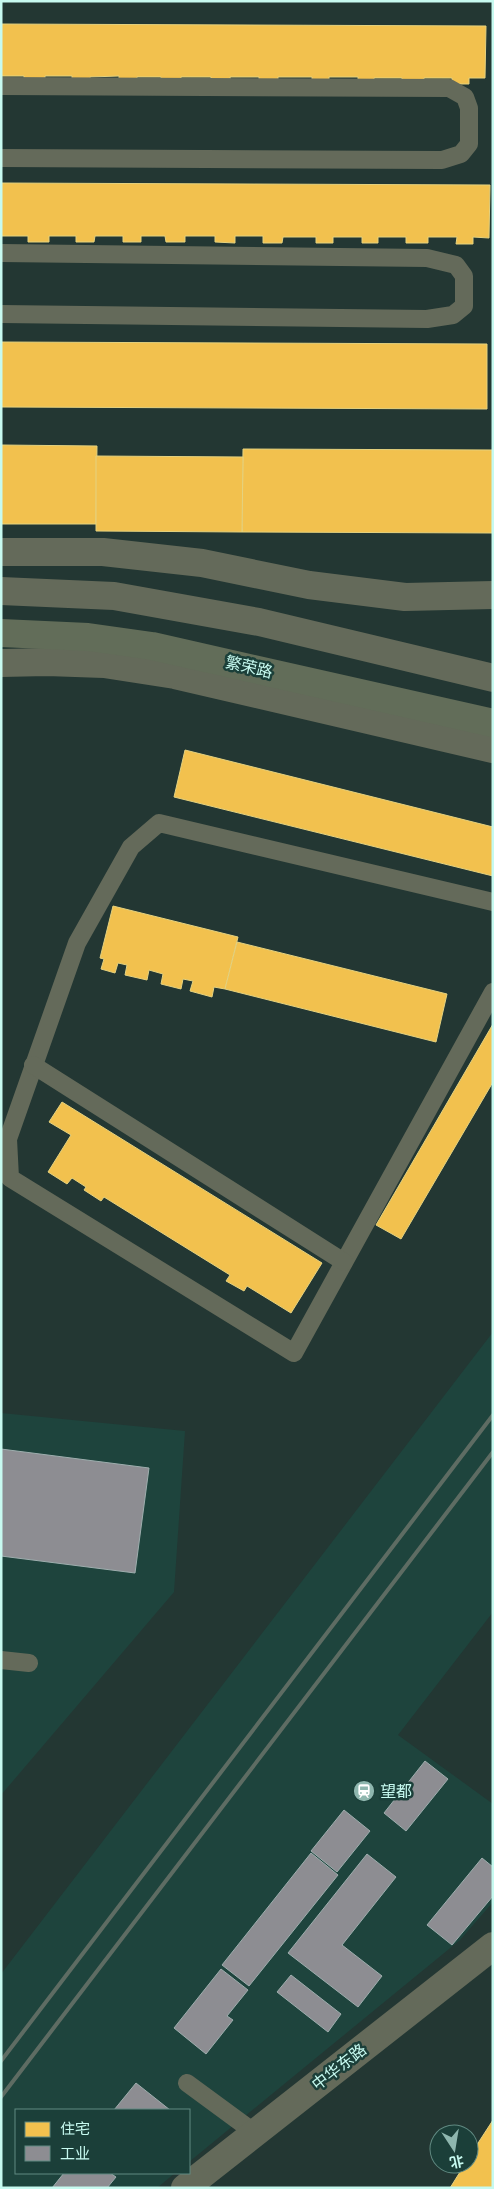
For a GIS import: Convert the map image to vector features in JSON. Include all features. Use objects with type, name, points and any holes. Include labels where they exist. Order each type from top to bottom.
[{"type":"main road","name":"繁荣路","points":[[1,615],[90,620],[170,631],[493,705]]},
{"type":"main road","name":"繁荣路","points":[[1,633],[88,637],[152,646],[493,723]]},
{"type":"street","points":[[1,552],[103,552],[202,564],[309,585],[405,597],[493,595]]},
{"type":"street","points":[[1,591],[114,596],[250,620],[493,678]]},
{"type":"street","points":[[1,663],[104,664],[174,675],[493,749]]},
{"type":"street","name":"中华东路","points":[[185,2188],[493,1946]]},
{"type":"lane","points":[[1,86],[449,88],[465,97],[469,108],[469,144],[460,154],[442,160],[1,158]]},
{"type":"lane","points":[[1,252],[427,258],[456,265],[464,276],[464,306],[453,315],[427,319],[1,314]]},
{"type":"lane","points":[[493,902],[159,823],[131,847],[77,943],[8,1139],[10,1178],[294,1353],[493,992]]},
{"type":"lane","points":[[33,1066],[344,1262]]},
{"type":"lane","points":[[1,1660],[29,1663]]},
{"type":"lane","points":[[187,2083],[255,2133]]},
{"type":"shaded area","points":[[493,1332],[493,1612],[398,1735],[493,1804],[493,1902],[460,1940],[190,2161],[190,2109],[15,2109],[15,2174],[174,2174],[157,2188],[1,2188],[1,1974]]},
{"type":"shaded area","points":[[1,1413],[185,1431],[174,1592],[1,1795]]},
{"type":"building: 住宅","points":[[1,24],[486,26],[485,78],[469,78],[469,84],[452,84],[452,78],[424,78],[423,84],[402,84],[402,78],[374,78],[374,84],[358,84],[358,77],[329,77],[329,84],[312,84],[312,77],[278,77],[278,84],[259,84],[259,77],[230,77],[231,83],[211,83],[211,77],[181,77],[181,83],[162,83],[161,77],[137,77],[137,83],[119,83],[119,76],[90,77],[91,83],[72,83],[72,76],[45,76],[45,83],[24,83],[24,76],[1,76]]},
{"type":"building: 住宅","points":[[1,183],[490,185],[489,238],[473,237],[473,244],[456,244],[457,237],[428,237],[428,243],[406,243],[406,237],[378,237],[378,243],[362,243],[362,237],[333,237],[333,243],[316,243],[316,237],[283,237],[282,243],[263,243],[263,236],[235,236],[235,243],[215,242],[215,236],[185,236],[185,242],[166,242],[165,236],[141,236],[141,242],[123,242],[123,236],[95,236],[94,242],[76,242],[76,236],[49,236],[49,242],[28,242],[28,236],[1,236]]},
{"type":"building: 住宅","points":[[1,342],[487,344],[487,409],[1,407]]},
{"type":"building: 住宅","points":[[1,445],[97,446],[96,524],[1,524]]},
{"type":"building: 住宅","points":[[243,449],[493,450],[492,533],[242,532]]},
{"type":"building: 住宅","points":[[96,456],[243,457],[242,532],[96,531]]},
{"type":"building: 住宅","points":[[185,750],[493,827],[493,876],[174,797]]},
{"type":"building: 住宅","points":[[113,906],[238,937],[225,989],[214,987],[212,997],[190,991],[193,981],[183,979],[181,989],[161,984],[163,974],[149,970],[147,980],[125,975],[127,965],[118,963],[115,973],[101,969],[104,959],[100,958]]},
{"type":"building: 住宅","points":[[237,942],[447,994],[436,1042],[225,989]]},
{"type":"building: 住宅","points":[[493,1024],[493,1082],[401,1239],[376,1225]]},
{"type":"building: 住宅","points":[[62,1102],[322,1263],[291,1313],[247,1286],[244,1291],[226,1281],[230,1275],[104,1197],[101,1201],[84,1190],[86,1187],[72,1178],[67,1184],[48,1172],[71,1135],[49,1122]]},
{"type":"building: 住宅","points":[[493,2120],[493,2188],[450,2188],[459,2174],[479,2174],[479,2142]]},
{"type":"building: 工业","points":[[1,1449],[149,1468],[135,1573],[1,1556]]},
{"type":"building: 工业","points":[[425,1761],[448,1779],[406,1831],[384,1813]]},
{"type":"building: 工业","points":[[344,1810],[370,1831],[337,1872],[311,1851]]},
{"type":"building: 工业","points":[[311,1853],[338,1875],[249,1986],[222,1965]]},
{"type":"building: 工业","points":[[367,1854],[396,1877],[342,1945],[382,1976],[358,2007],[288,1953]]},
{"type":"building: 工业","points":[[482,1858],[493,1867],[493,1896],[452,1945],[427,1925]]},
{"type":"building: 工业","points":[[221,1969],[248,1990],[227,2016],[233,2020],[206,2054],[174,2028]]},
{"type":"building: 工业","points":[[291,1975],[341,2014],[328,2032],[277,1992]]},
{"type":"building: 工业","points":[[136,2083],[169,2109],[115,2109]]},
{"type":"building: 工业","points":[[63,2174],[112,2174],[116,2177],[107,2188],[52,2188]]},
{"type":"railway","points":[[1,2061],[493,1415]]},
{"type":"railway","points":[[1,2097],[493,1452]]},
{"type":"place","name":"望都","points":[[364,1791]]}]
